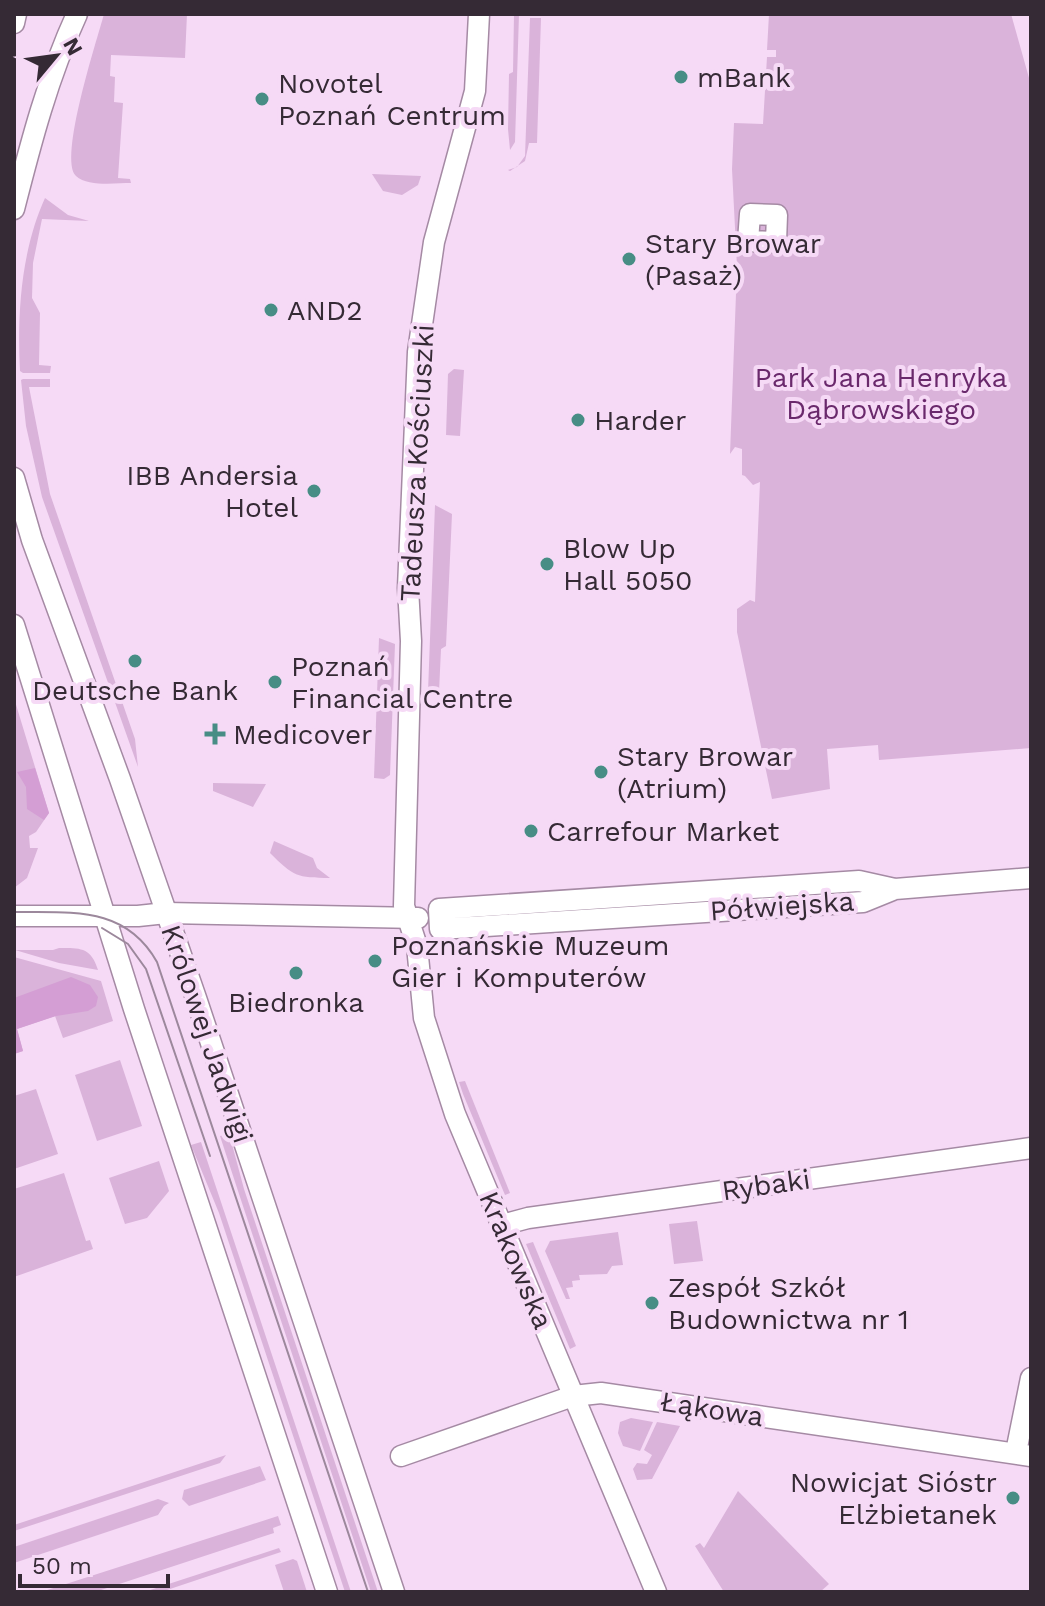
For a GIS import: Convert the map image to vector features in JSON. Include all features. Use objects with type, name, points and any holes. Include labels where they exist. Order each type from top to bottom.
[{"type":"street","points":[[14,23],[16,14]]},
{"type":"street","points":[[15,203],[36,122],[62,46],[77,14]]},
{"type":"street","name":"Tadeusza Kościuszki","points":[[408,918],[403,893],[411,641],[408,588],[418,352],[434,242],[475,91],[479,14]]},
{"type":"street","name":"Królowej Jadwigi","points":[[14,478],[32,540],[166,913],[394,1592]]},
{"type":"street","points":[[14,625],[104,915],[327,1592]]},
{"type":"street","name":"Półwiejska","points":[[14,916],[138,916],[166,913],[439,917],[439,909],[513,914],[859,881],[895,889],[1031,878]]},
{"type":"street","name":"Krakowska","points":[[408,918],[417,946],[424,1018],[444,1084],[656,1592]]},
{"type":"street","name":"Rybaki","points":[[502,1225],[528,1218],[1031,1148]]},
{"type":"street","points":[[1024,1454],[1031,1378]]},
{"type":"street","name":"Łąkowa","points":[[401,1456],[573,1396],[604,1393],[1024,1454]]},
{"type":"green space","points":[[104,14],[187,14],[185,58],[111,55],[110,76],[115,77],[114,102],[123,103],[118,178],[130,179],[131,183],[88,182],[76,176],[72,165],[75,124]]},
{"type":"green space","points":[[514,14],[519,14],[515,142],[510,150],[509,74],[513,72]]},
{"type":"green space","name":"Park Jana Henryka Dąbrowskiego","points":[[769,14],[1011,14],[1031,85],[1031,748],[879,760],[878,745],[827,749],[830,789],[772,799],[737,632],[737,609],[750,600],[755,602],[760,482],[753,485],[742,475],[742,449],[735,447],[730,454],[737,267],[732,169],[734,123],[763,124],[767,57],[776,57],[776,50],[767,50]]},
{"type":"green space","points":[[530,18],[541,18],[537,143],[529,143],[525,161],[518,166],[525,156]]},
{"type":"green space","points":[[372,174],[421,176],[418,185],[402,195],[383,191]]},
{"type":"green space","points":[[45,198],[68,215],[89,221],[42,219],[33,263],[32,298],[40,313],[39,365],[51,366],[50,373],[23,373],[20,371],[19,349],[22,283],[31,239]]},
{"type":"green space","points":[[454,369],[464,370],[460,436],[446,435],[448,374]]},
{"type":"green space","points":[[23,379],[50,379],[50,387],[29,387],[50,494],[135,739],[138,767],[42,497],[26,426]]},
{"type":"green space","points":[[435,505],[452,514],[446,646],[441,649],[439,692],[428,692]]},
{"type":"green space","points":[[379,638],[395,644],[390,775],[384,779],[374,778]]},
{"type":"green space","points":[[14,698],[49,813],[36,832],[29,836],[30,848],[38,848],[27,878],[14,888]]},
{"type":"green space","points":[[213,783],[266,784],[253,807],[213,791]]},
{"type":"green space","points":[[274,841],[313,858],[317,868],[330,878],[303,876],[290,871],[270,853]]},
{"type":"green space","points":[[15,950],[84,950],[92,957],[98,970]]},
{"type":"green space","points":[[14,957],[101,981],[113,1021],[63,1038],[55,1016],[17,1029],[23,1051],[14,1054]]},
{"type":"green space","points":[[120,1060],[142,1126],[97,1141],[75,1075]]},
{"type":"green space","points":[[465,1081],[510,1193],[505,1195],[463,1094],[459,1082]]},
{"type":"green space","points":[[36,1089],[58,1154],[14,1169],[14,1096]]},
{"type":"green space","points":[[229,1133],[244,1189],[378,1592],[371,1592],[220,1136]]},
{"type":"green space","points":[[201,1142],[351,1592],[345,1592],[219,1213],[191,1145]]},
{"type":"green space","points":[[159,1161],[169,1191],[147,1218],[125,1224],[109,1178]]},
{"type":"green space","points":[[64,1173],[86,1241],[90,1240],[93,1249],[14,1277],[14,1189]]},
{"type":"green space","points":[[697,1221],[703,1261],[674,1264],[669,1224]]},
{"type":"green space","points":[[618,1232],[623,1265],[612,1266],[607,1274],[579,1275],[580,1280],[572,1281],[573,1287],[566,1288],[570,1299],[566,1299],[545,1251],[550,1241]]},
{"type":"green space","points":[[533,1242],[576,1346],[570,1349],[526,1244]]},
{"type":"green space","points":[[631,1418],[653,1422],[640,1451],[623,1446],[618,1433],[620,1422]]},
{"type":"green space","points":[[657,1422],[680,1426],[652,1479],[637,1480],[633,1469],[637,1463],[647,1464],[652,1455],[644,1450]]},
{"type":"green space","points":[[226,1455],[220,1463],[14,1531],[14,1525]]},
{"type":"green space","points":[[260,1466],[266,1480],[189,1506],[182,1499],[184,1490]]},
{"type":"green space","points":[[738,1491],[829,1584],[820,1592],[724,1592],[695,1546],[700,1543],[704,1548]]},
{"type":"green space","points":[[158,1499],[169,1503],[158,1515],[14,1563],[14,1547]]},
{"type":"green space","points":[[278,1516],[281,1525],[273,1528],[274,1533],[95,1592],[41,1592]]},
{"type":"green space","points":[[279,1548],[281,1552],[161,1592],[144,1592]]},
{"type":"green space","points":[[293,1559],[297,1561],[307,1592],[284,1592],[275,1565]]},
{"type":"shaded area","points":[[35,768],[49,813],[44,820],[27,809],[26,787],[17,772]]},
{"type":"shaded area","points":[[71,977],[90,985],[98,997],[96,1006],[88,1011],[56,1016],[17,1029],[23,1051],[14,1054],[14,998]]},
{"type":"tram line","points":[[14,912],[76,913],[113,921],[129,930],[157,962],[368,1592]]},
{"type":"tram line","points":[[102,928],[128,944],[146,969],[210,1156]]},
{"type":"place","name":"mBank","points":[[681,77]]},
{"type":"place","name":"Novotel Poznań Centrum","points":[[262,99]]},
{"type":"place","name":"Stary Browar (Pasaż)","points":[[629,259]]},
{"type":"place","name":"AND2","points":[[271,310]]},
{"type":"place","name":"Harder","points":[[578,420]]},
{"type":"place","name":"IBB Andersia Hotel","points":[[314,491]]},
{"type":"place","name":"Blow Up Hall 5050","points":[[547,564]]},
{"type":"place","name":"Deutsche Bank","points":[[135,661]]},
{"type":"place","name":"Poznań Financial Centre","points":[[275,682]]},
{"type":"place","name":"Medicover","points":[[215,734]]},
{"type":"place","name":"Stary Browar (Atrium)","points":[[601,772]]},
{"type":"place","name":"Carrefour Market","points":[[531,831]]},
{"type":"place","name":"Poznańskie Muzeum Gier i Komputerów","points":[[375,961]]},
{"type":"place","name":"Biedronka","points":[[296,973]]},
{"type":"place","name":"Zespół Szkół Budownictwa nr 1","points":[[652,1303]]},
{"type":"place","name":"Nowicjat Sióstr Elżbietanek","points":[[1013,1498]]}]
